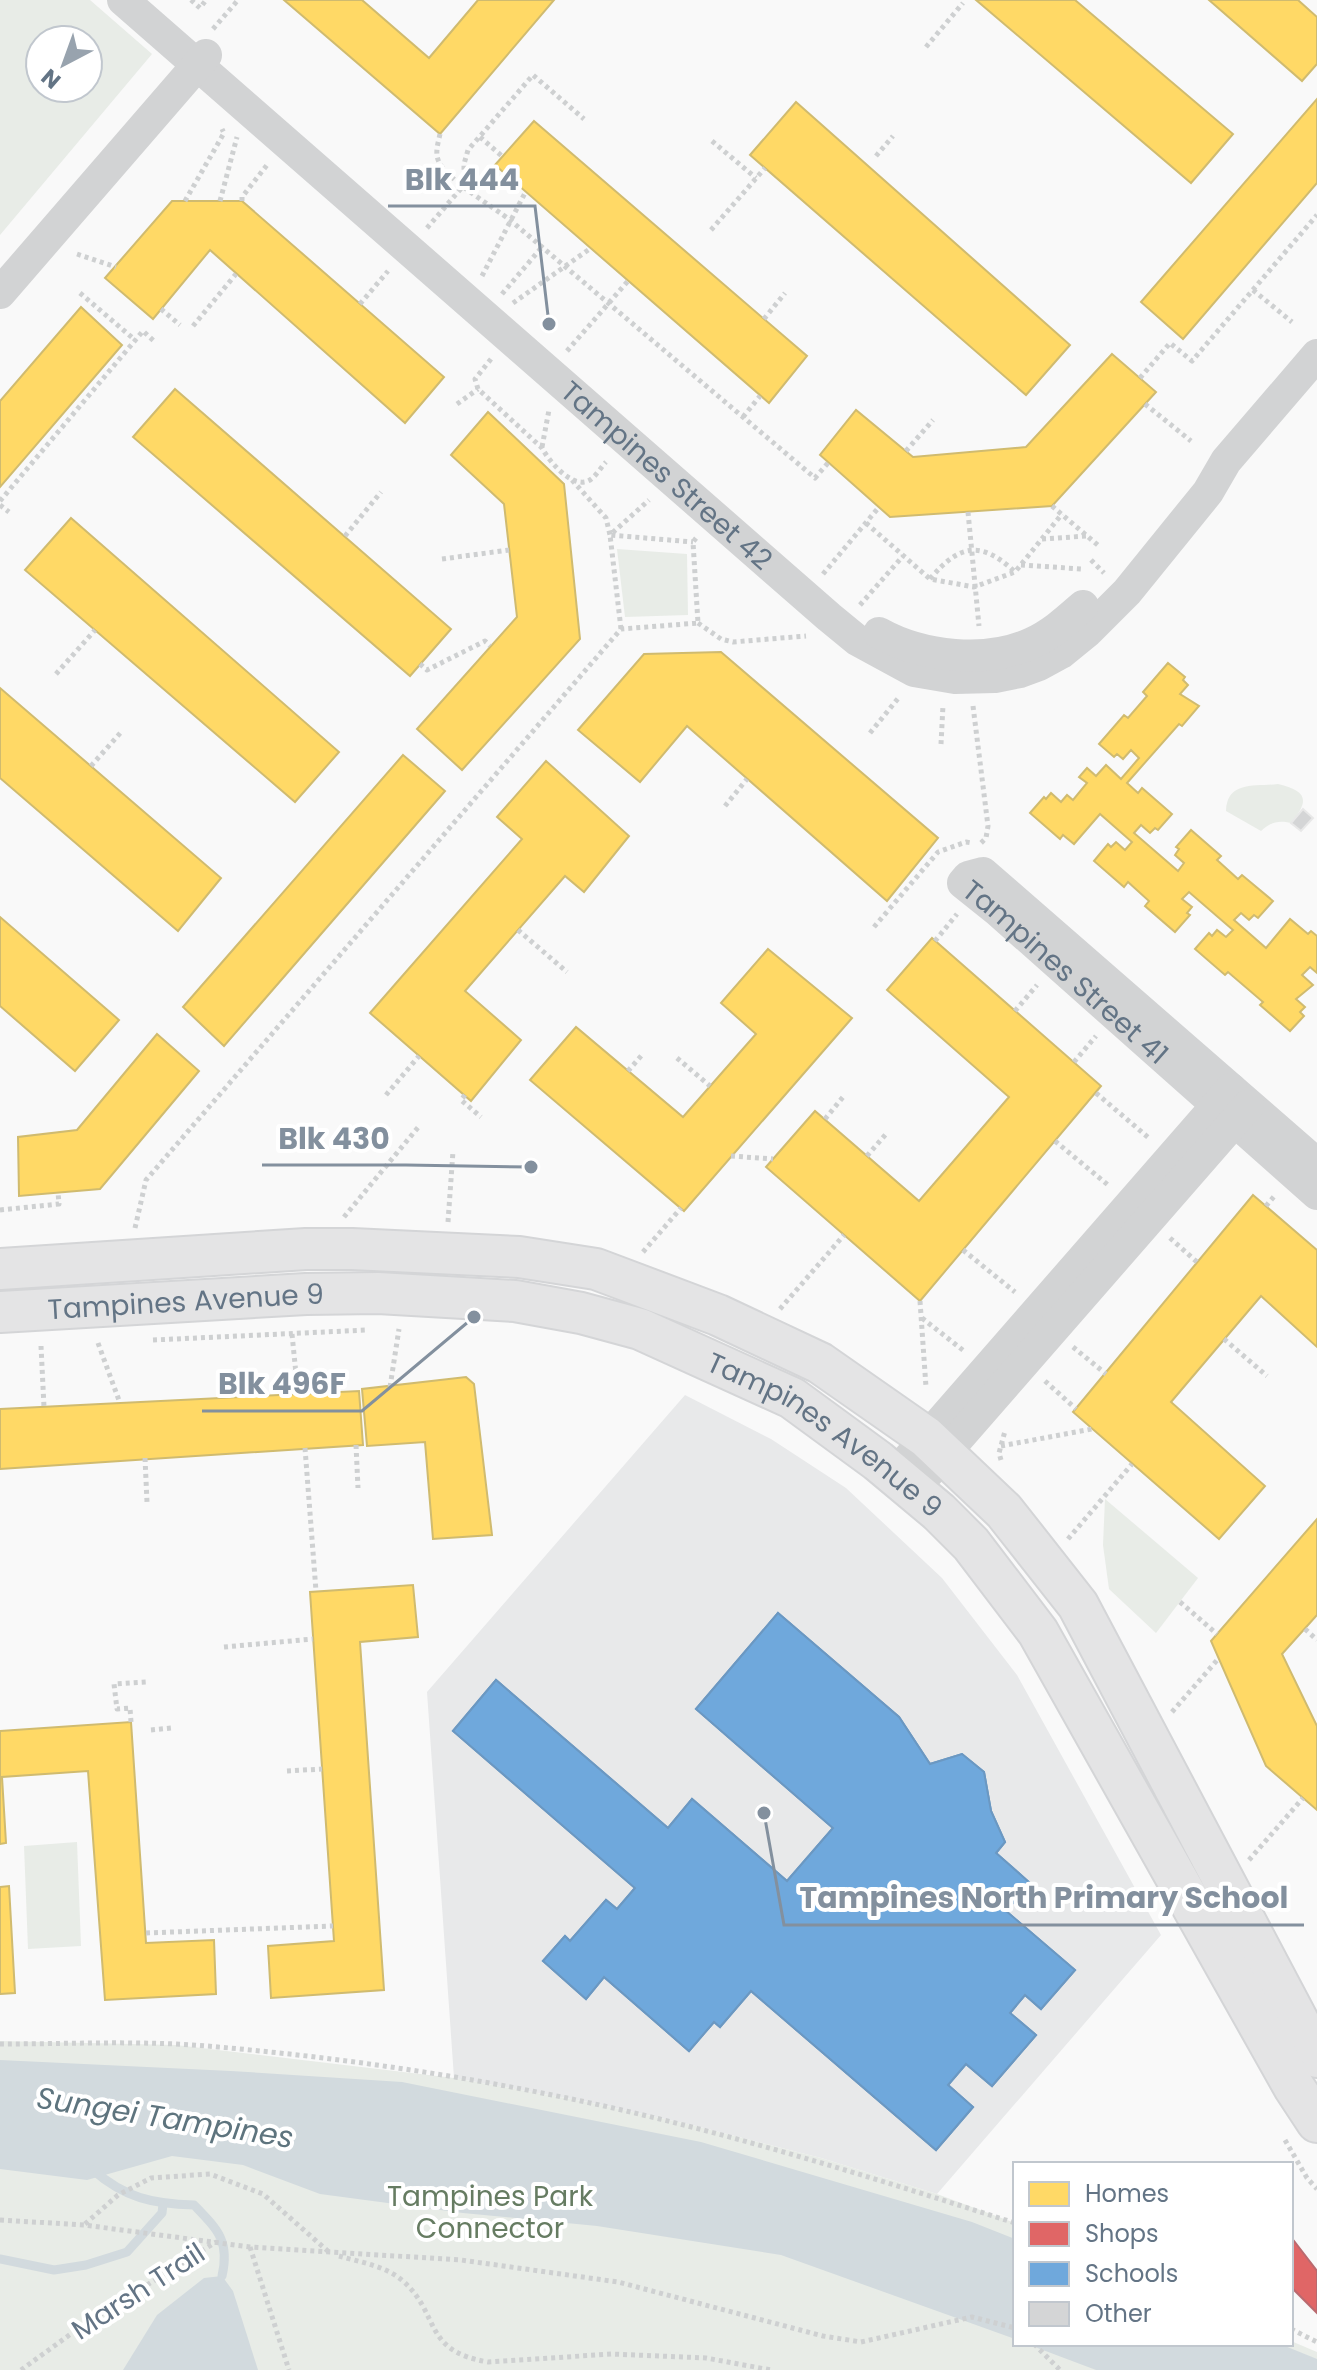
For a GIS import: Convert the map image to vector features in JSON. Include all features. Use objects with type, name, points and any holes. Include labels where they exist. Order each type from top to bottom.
[{"type":"main road","name":"Tampines Avenue 9","points":[[0,1269],[291,1250],[352,1249],[519,1257],[596,1269],[718,1315],[820,1363],[935,1444],[1004,1511],[1078,1605],[1317,2057]]},
{"type":"main road","name":"Tampines Avenue 9","points":[[0,1312],[306,1294],[378,1293],[515,1301],[581,1313],[640,1329],[792,1398],[904,1482],[971,1544],[1038,1632],[1317,2122]]},
{"type":"street","name":"Tampines Street 42","points":[[123,0],[206,49],[848,632],[914,671],[955,678],[995,677],[1020,672],[1061,653],[1127,592],[1202,488],[1317,355]]},
{"type":"street","name":"Tampines Street 42","points":[[143,0],[206,49],[815,584],[855,617],[893,640],[945,654],[993,653],[1031,644],[1057,628],[1101,570],[1202,488]]},
{"type":"street","points":[[0,293],[206,49]]},
{"type":"street","name":"Tampines Street 41","points":[[1317,1164],[1233,1105],[963,883],[968,877],[983,873],[1233,1105],[1317,1194]]},
{"type":"street","points":[[904,1482],[1130,1204],[1171,1158],[1233,1105]]},
{"type":"street","points":[[935,1444],[1233,1105]]},
{"type":"path","points":[[191,0],[200,8],[206,0]]},
{"type":"path","points":[[206,49],[238,0]]},
{"type":"path","points":[[926,47],[963,3]]},
{"type":"path","points":[[427,228],[464,185],[468,150],[533,75],[584,119]]},
{"type":"path","points":[[185,201],[224,133]]},
{"type":"path","points":[[440,134],[436,151],[441,165],[464,185],[510,220],[815,478],[828,463]]},
{"type":"path","points":[[876,156],[893,136]]},
{"type":"path","points":[[480,137],[503,157]]},
{"type":"path","points":[[220,201],[236,138]]},
{"type":"path","points":[[712,141],[756,178]]},
{"type":"path","points":[[242,201],[268,165]]},
{"type":"path","points":[[711,230],[765,168]]},
{"type":"path","points":[[482,277],[526,191]]},
{"type":"path","points":[[1140,378],[1170,343],[1192,361],[1317,215]]},
{"type":"path","points":[[502,294],[542,247]]},
{"type":"path","points":[[512,303],[591,248]]},
{"type":"path","points":[[77,254],[116,267]]},
{"type":"path","points":[[360,304],[391,267]]},
{"type":"path","points":[[193,326],[236,274]]},
{"type":"path","points":[[567,352],[628,281]]},
{"type":"path","points":[[1253,290],[1292,322]]},
{"type":"path","points":[[80,293],[135,340]]},
{"type":"path","points":[[764,319],[785,293]]},
{"type":"path","points":[[161,309],[180,325]]},
{"type":"path","points":[[9,512],[0,503],[135,340],[143,331],[156,343]]},
{"type":"path","points":[[493,356],[475,379],[478,389],[542,448],[548,460],[601,511],[610,535],[621,629]]},
{"type":"path","points":[[457,404],[478,389]]},
{"type":"path","points":[[743,417],[760,396]]},
{"type":"path","points":[[1145,404],[1191,441]]},
{"type":"path","points":[[542,448],[550,406]]},
{"type":"path","points":[[906,451],[933,420]]},
{"type":"path","points":[[571,479],[590,480],[609,458]]},
{"type":"path","points":[[345,536],[381,492]]},
{"type":"path","points":[[610,535],[653,496]]},
{"type":"path","points":[[1052,506],[1100,547]]},
{"type":"path","points":[[815,584],[879,507]]},
{"type":"path","points":[[968,512],[980,635]]},
{"type":"path","points":[[866,523],[930,579],[974,587],[1015,572],[1062,514]]},
{"type":"path","points":[[610,535],[693,542],[698,623]]},
{"type":"path","points":[[1042,539],[1088,536]]},
{"type":"path","points":[[442,559],[509,550]]},
{"type":"path","points":[[930,579],[945,561],[971,550],[985,550],[1000,558],[1015,572]]},
{"type":"path","points":[[859,606],[903,556]]},
{"type":"path","points":[[1021,565],[1082,569]]},
{"type":"path","points":[[133,1237],[146,1180],[621,629],[698,623],[721,639],[733,642],[811,636]]},
{"type":"path","points":[[56,674],[95,630]]},
{"type":"path","points":[[420,664],[427,670],[485,641],[490,646]]},
{"type":"path","points":[[870,733],[903,692],[914,671]]},
{"type":"path","points":[[973,701],[988,826],[986,838]]},
{"type":"path","points":[[941,744],[943,712]]},
{"type":"path","points":[[91,766],[122,731]]},
{"type":"path","points":[[725,806],[747,779]]},
{"type":"path","points":[[518,930],[567,972]]},
{"type":"path","points":[[628,1071],[642,1055]]},
{"type":"path","points":[[386,1095],[419,1056]]},
{"type":"path","points":[[677,1058],[710,1086]]},
{"type":"path","points":[[1096,1093],[1171,1158]]},
{"type":"path","points":[[465,1095],[461,1100],[481,1117]]},
{"type":"path","points":[[825,1119],[843,1097]]},
{"type":"path","points":[[336,1227],[420,1125]]},
{"type":"path","points":[[867,1156],[886,1134]]},
{"type":"path","points":[[1055,1141],[1130,1204]]},
{"type":"path","points":[[448,1222],[453,1151]]},
{"type":"path","points":[[731,1156],[773,1159]]},
{"type":"path","points":[[0,1210],[59,1204],[58,1192]]},
{"type":"path","points":[[639,1256],[681,1208]]},
{"type":"path","points":[[777,1313],[844,1235]]},
{"type":"path","points":[[1166,1235],[1197,1262]]},
{"type":"path","points":[[963,1250],[1017,1293]]},
{"type":"path","points":[[920,1301],[926,1387]]},
{"type":"path","points":[[921,1317],[964,1351]]},
{"type":"path","points":[[383,1329],[400,1329],[390,1387]]},
{"type":"path","points":[[138,1341],[368,1330]]},
{"type":"path","points":[[292,1334],[298,1394]]},
{"type":"path","points":[[1063,1358],[1082,1335]]},
{"type":"path","points":[[1224,1339],[1267,1376]]},
{"type":"path","points":[[84,1344],[111,1342]]},
{"type":"path","points":[[98,1343],[120,1403]]},
{"type":"path","points":[[27,1346],[55,1345]]},
{"type":"path","points":[[41,1346],[44,1407]]},
{"type":"path","points":[[1072,1346],[1106,1374]]},
{"type":"path","points":[[1035,1392],[1054,1369]]},
{"type":"path","points":[[1045,1381],[1076,1409]]},
{"type":"path","points":[[1007,1424],[1000,1449],[1092,1429]]},
{"type":"path","points":[[356,1445],[358,1488]]},
{"type":"path","points":[[305,1448],[316,1591]]},
{"type":"path","points":[[145,1458],[147,1502]]},
{"type":"path","points":[[1062,1545],[1132,1464]]},
{"type":"path","points":[[1180,1602],[1217,1634]]},
{"type":"path","points":[[1305,1629],[1317,1640]]},
{"type":"path","points":[[224,1647],[313,1639]]},
{"type":"path","points":[[1168,1717],[1219,1658]]},
{"type":"path","points":[[131,1722],[130,1708],[117,1709],[114,1684],[146,1682]]},
{"type":"path","points":[[151,1730],[171,1728]]},
{"type":"path","points":[[287,1771],[322,1769]]},
{"type":"path","points":[[1248,1861],[1303,1798]]},
{"type":"path","points":[[146,1933],[333,1926]]},
{"type":"path","points":[[0,2044],[215,2046],[419,2070],[597,2105],[714,2135],[918,2192],[1013,2222]]},
{"type":"path","points":[[84,2225],[118,2195],[151,2178],[210,2174],[263,2194],[329,2253],[383,2268],[402,2280],[417,2297],[436,2336],[468,2359],[488,2362],[612,2354],[706,2358],[771,2370]]},
{"type":"path","points":[[0,2220],[84,2225],[250,2247],[461,2260],[618,2282],[823,2336],[861,2342],[972,2317],[1013,2327]]},
{"type":"path","name":"Marsh Trail","points":[[21,2370],[86,2323],[217,2241]]},
{"type":"path","points":[[250,2247],[289,2370]]},
{"type":"path","points":[[1293,2330],[1317,2342]]},
{"type":"path","points":[[1036,2346],[1060,2370]]},
{"type":"shaded area","points":[[685,1395],[771,1439],[846,1488],[942,1578],[1017,1675],[1161,1935],[937,2194],[821,2158],[692,2125],[588,2102],[454,2078],[427,1692]]},
{"type":"green space","points":[[0,0],[90,0],[152,54],[0,235]]},
{"type":"green space","points":[[617,549],[687,554],[688,615],[625,617]]},
{"type":"green space","points":[[1278,784],[1295,790],[1302,798],[1301,808],[1291,823],[1275,822],[1261,831],[1226,811],[1228,801],[1237,790]]},
{"type":"green space","points":[[1105,1499],[1198,1578],[1156,1633],[1109,1589],[1103,1545]]},
{"type":"green space","points":[[77,1842],[81,1946],[28,1949],[24,1846]]},
{"type":"green space","name":"Tampines Park Connector","points":[[0,2041],[176,2045],[454,2078],[588,2102],[692,2125],[821,2158],[937,2194],[1013,2222],[1013,2346],[1293,2346],[1293,2342],[1317,2352],[1317,2370],[0,2370]]},
{"type":"water","name":"Sungei Tampines","points":[[0,2060],[402,2082],[701,2142],[972,2222],[1013,2238],[1013,2338],[781,2255],[597,2226],[463,2213],[320,2194],[243,2165],[172,2156],[87,2180],[0,2169]]},
{"type":"water","points":[[222,2276],[233,2291],[258,2370],[123,2370],[157,2315],[204,2278]]},
{"type":"water","points":[[1032,2346],[1285,2346],[1317,2359],[1317,2370],[1096,2370]]},
{"type":"building: Homes","points":[[284,0],[362,0],[429,58],[478,0],[554,0],[440,134]]},
{"type":"building: Homes","points":[[976,0],[1075,0],[1233,134],[1191,183]]},
{"type":"building: Homes","points":[[1209,0],[1298,0],[1317,17],[1317,64],[1302,81]]},
{"type":"building: Homes","points":[[1317,99],[1317,183],[1183,339],[1141,302]]},
{"type":"building: Homes","points":[[796,102],[1070,345],[1026,395],[750,155]]},
{"type":"building: Homes","points":[[534,121],[807,356],[769,403],[495,165]]},
{"type":"building: Homes","points":[[172,201],[242,201],[444,377],[405,423],[210,250],[153,319],[105,278]]},
{"type":"building: Homes","points":[[81,307],[122,345],[0,487],[0,401]]},
{"type":"building: Homes","points":[[1112,354],[1156,392],[1052,506],[890,517],[820,455],[856,410],[913,457],[1026,447]]},
{"type":"building: Homes","points":[[175,389],[451,629],[410,676],[133,437]]},
{"type":"building: Homes","points":[[488,412],[564,484],[580,639],[462,770],[417,729],[517,617],[504,504],[451,455]]},
{"type":"building: Homes","points":[[71,518],[339,752],[295,802],[25,570]]},
{"type":"building: Homes","points":[[721,652],[938,838],[887,901],[687,726],[640,782],[578,730],[644,654]]},
{"type":"building: Homes","points":[[1168,663],[1185,677],[1183,680],[1188,685],[1180,694],[1199,706],[1127,783],[1138,793],[1142,788],[1172,814],[1158,830],[1155,828],[1150,833],[1141,825],[1134,833],[1178,871],[1184,863],[1175,855],[1179,849],[1176,847],[1191,830],[1221,856],[1217,860],[1238,879],[1242,875],[1273,901],[1258,918],[1254,915],[1249,920],[1241,913],[1234,920],[1266,948],[1290,919],[1308,934],[1311,931],[1317,936],[1317,973],[1310,967],[1302,975],[1313,985],[1296,999],[1305,1007],[1300,1012],[1304,1016],[1290,1031],[1260,1005],[1263,1002],[1195,949],[1209,933],[1212,936],[1217,930],[1226,937],[1233,930],[1189,892],[1182,899],[1192,907],[1187,913],[1190,915],[1175,932],[1145,906],[1149,901],[1128,882],[1124,887],[1094,861],[1108,844],[1111,847],[1116,842],[1125,850],[1132,842],[1100,814],[1074,844],[1063,835],[1060,839],[1030,813],[1051,793],[1061,802],[1067,795],[1073,800],[1087,783],[1079,777],[1087,768],[1096,776],[1106,765],[1121,779],[1139,758],[1131,750],[1123,759],[1117,754],[1114,757],[1099,744],[1124,715],[1128,718],[1147,696],[1143,692]]},
{"type":"building: Homes","points":[[0,688],[221,878],[178,931],[0,778]]},
{"type":"building: Homes","points":[[403,755],[445,791],[224,1046],[183,1007]]},
{"type":"building: Homes","points":[[546,761],[629,836],[584,892],[565,876],[465,991],[521,1040],[471,1101],[370,1013],[522,839],[497,817]]},
{"type":"building: Homes","points":[[0,917],[119,1020],[75,1071],[0,1006]]},
{"type":"building: Homes","points":[[932,938],[1101,1086],[920,1301],[766,1167],[815,1111],[919,1201],[1009,1097],[887,990]]},
{"type":"building: Homes","points":[[768,949],[852,1018],[684,1211],[530,1080],[576,1027],[683,1117],[756,1034],[721,1003]]},
{"type":"building: Homes","points":[[157,1034],[199,1071],[100,1189],[19,1196],[18,1137],[77,1130]]},
{"type":"building: Homes","points":[[1253,1195],[1317,1250],[1317,1347],[1261,1296],[1171,1402],[1265,1486],[1219,1539],[1073,1412]]},
{"type":"building: Homes","points":[[466,1377],[474,1384],[492,1535],[433,1539],[425,1442],[367,1446],[362,1389]]},
{"type":"building: Homes","points":[[359,1391],[363,1445],[0,1469],[0,1409]]},
{"type":"building: Homes","points":[[1317,1519],[1317,1615],[1282,1654],[1317,1726],[1317,1810],[1266,1766],[1211,1641]]},
{"type":"building: Homes","points":[[413,1585],[418,1637],[360,1642],[384,1990],[271,1998],[268,1946],[334,1941],[310,1592]]},
{"type":"building: Homes","points":[[131,1722],[146,1943],[214,1940],[216,1994],[105,2000],[88,1771],[2,1777],[6,1843],[0,1844],[0,1731]]},
{"type":"building: Homes","points":[[9,1886],[15,1993],[0,1994],[0,1887]]},
{"type":"building: Shops","points":[[1293,2240],[1317,2271],[1317,2313],[1293,2289]]},
{"type":"building: Schools","points":[[778,1613],[899,1717],[930,1764],[962,1754],[984,1772],[991,1811],[1005,1842],[996,1853],[1030,1883],[1006,1911],[1075,1970],[1041,2009],[1025,1995],[1010,2013],[1036,2035],[992,2086],[966,2064],[948,2085],[973,2107],[936,2150],[751,1991],[720,2027],[714,2022],[689,2051],[604,1977],[586,1999],[543,1961],[565,1936],[570,1941],[606,1900],[617,1909],[635,1888],[453,1731],[496,1680],[668,1828],[692,1799],[787,1881],[833,1828],[696,1709]],"holes":[[[867,1857],[1009,1982],[932,2071],[789,1947]],[[688,1886],[754,1943],[713,1992],[646,1935]]]},
{"type":"building: Schools","points":[[778,1613],[899,1717],[930,1764],[962,1754],[984,1772],[991,1811],[1005,1842],[996,1853],[1030,1883],[1006,1911],[1075,1970],[1041,2009],[1025,1995],[1010,2013],[1036,2035],[992,2086],[966,2064],[948,2085],[973,2107],[936,2150],[751,1991],[720,2027],[714,2022],[689,2051],[604,1977],[586,1999],[543,1961],[565,1936],[570,1941],[606,1900],[617,1909],[635,1888],[453,1731],[496,1680],[668,1828],[692,1799],[787,1881],[833,1828],[696,1709]]},
{"type":"building: Other","points":[[1303,809],[1313,818],[1301,831],[1291,823]]},
{"type":"waterway","points":[[93,2170],[105,2180],[140,2198],[194,2205],[220,2237],[224,2254],[222,2276]]},
{"type":"waterway","points":[[0,2259],[54,2270],[86,2265],[127,2252],[162,2213],[163,2204]]},
{"type":"place","name":"Blk 444","points":[[549,324]]},
{"type":"place","name":"Blk 430","points":[[531,1167]]},
{"type":"place","name":"Blk 496F","points":[[474,1317]]},
{"type":"place","name":"Tampines North Primary School","points":[[764,1813]]}]
